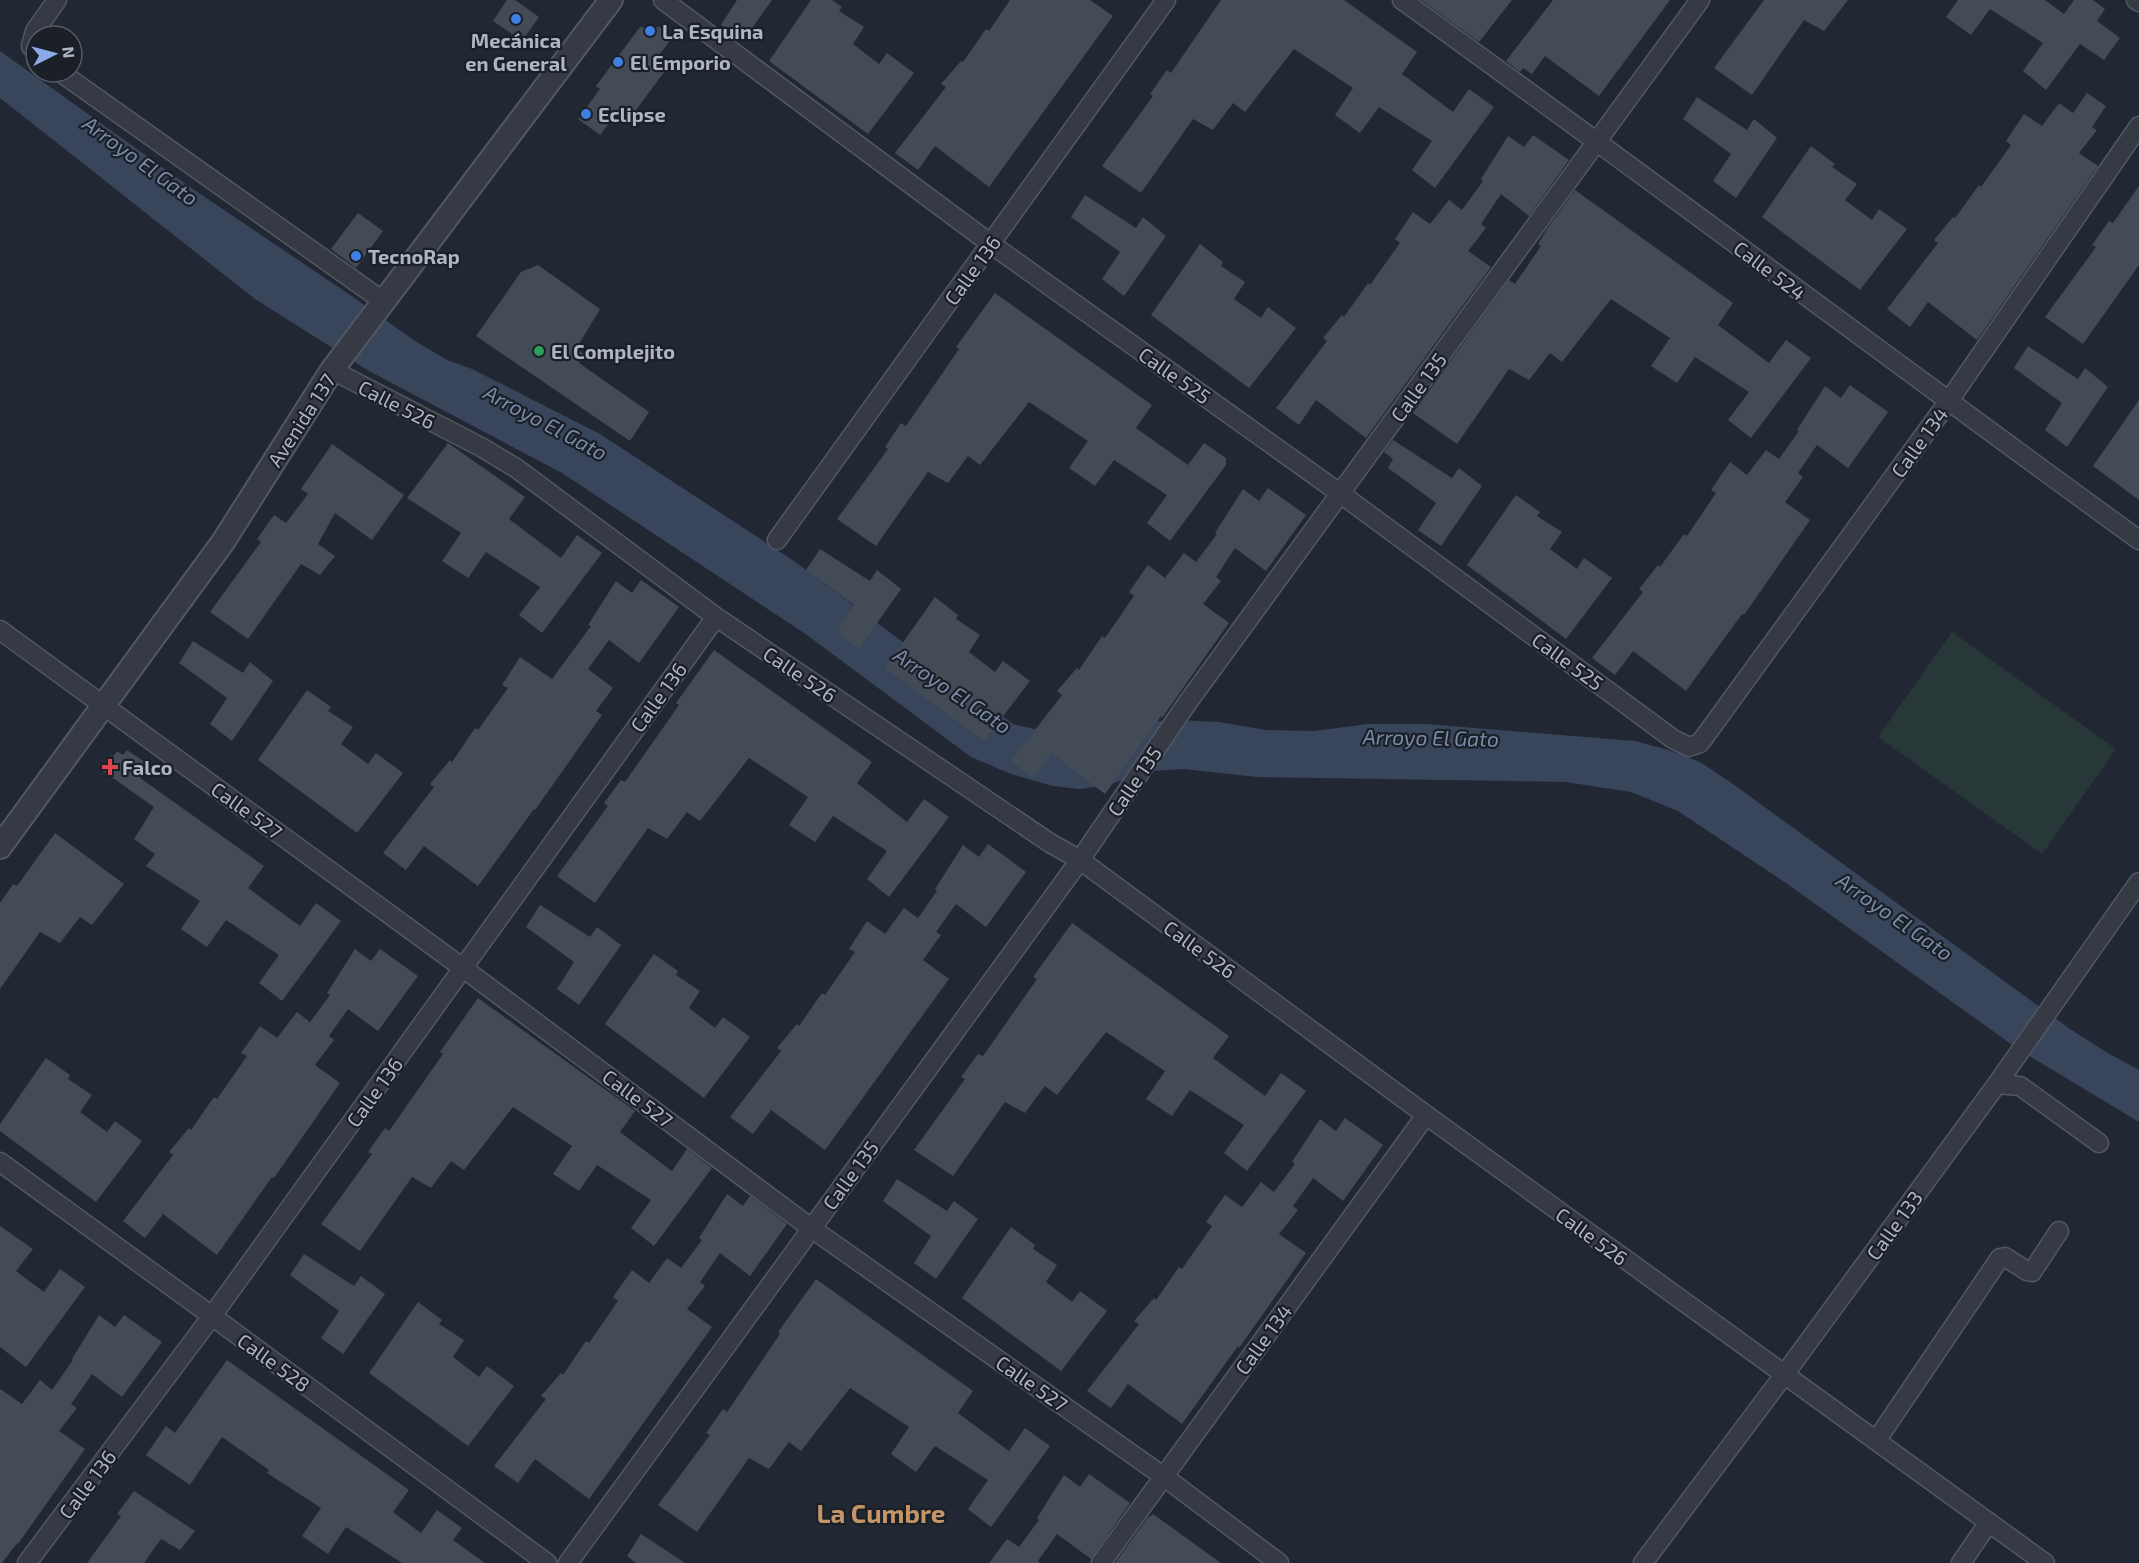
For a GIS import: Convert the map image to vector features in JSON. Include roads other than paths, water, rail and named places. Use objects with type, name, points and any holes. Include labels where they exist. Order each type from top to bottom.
[{"type":"street","points":[[39,24],[57,0]]},
{"type":"street","name":"Avenida 137","points":[[0,847],[105,706],[222,542],[332,370],[611,0]]},
{"type":"street","name":"Calle 525","points":[[663,0],[991,244],[1341,494],[1673,739],[1689,747]]},
{"type":"street","name":"Calle 136","points":[[777,540],[1166,0]]},
{"type":"street","name":"Calle 524","points":[[1401,0],[1597,140],[1948,402],[2139,540]]},
{"type":"street","name":"Calle 135","points":[[568,1563],[1080,860],[1188,702],[1700,0]]},
{"type":"street","points":[[77,84],[382,301]]},
{"type":"street","name":"Calle 134","points":[[1689,747],[1700,744],[1948,402],[2139,126]]},
{"type":"street","name":"Calle 526","points":[[332,370],[481,447],[516,468],[716,617],[1050,843],[1080,860],[1426,1115],[2045,1563]]},
{"type":"street","name":"Calle 136","points":[[27,1563],[213,1316],[716,617]]},
{"type":"street","name":"Calle 527","points":[[0,630],[463,968],[811,1228],[1163,1476],[1279,1563]]},
{"type":"street","name":"Calle 133","points":[[1643,1563],[2001,1079],[2139,882]]},
{"type":"street","points":[[2001,1079],[2020,1086],[2099,1143]]},
{"type":"street","name":"Calle 134","points":[[1101,1563],[1426,1115]]},
{"type":"street","name":"Calle 528","points":[[0,1162],[547,1563]]},
{"type":"street","points":[[1876,1441],[2000,1258],[2005,1257],[2032,1272],[2059,1231]]},
{"type":"street","points":[[1961,1563],[1989,1522]]},
{"type":"water","name":"Arroyo El Gato","points":[[0,51],[24,68],[24,84],[46,84],[190,187],[415,341],[447,360],[472,369],[600,434],[794,561],[1013,724],[1039,730],[1175,720],[1219,722],[1266,730],[1314,731],[1368,724],[1426,724],[1635,741],[1700,762],[2070,1029],[2139,1070],[2139,1122],[2018,1049],[1786,883],[1678,811],[1631,792],[1566,782],[1257,777],[1183,769],[1152,771],[1104,786],[1079,789],[1053,786],[1011,774],[971,757],[807,635],[562,473],[369,371],[255,299],[0,98]]},
{"type":"place","name":"Mecánica en General","points":[[516,19]]},
{"type":"place","name":"La Esquina","points":[[650,31]]},
{"type":"place","name":"El Emporio","points":[[618,62]]},
{"type":"place","name":"Eclipse","points":[[586,114]]},
{"type":"place","name":"TecnoRap","points":[[356,256]]},
{"type":"place","name":"El Complejito","points":[[539,351]]},
{"type":"place","name":"Falco","points":[[110,767]]},
{"type":"district","name":"La Cumbre","points":[[881,1512]]}]
